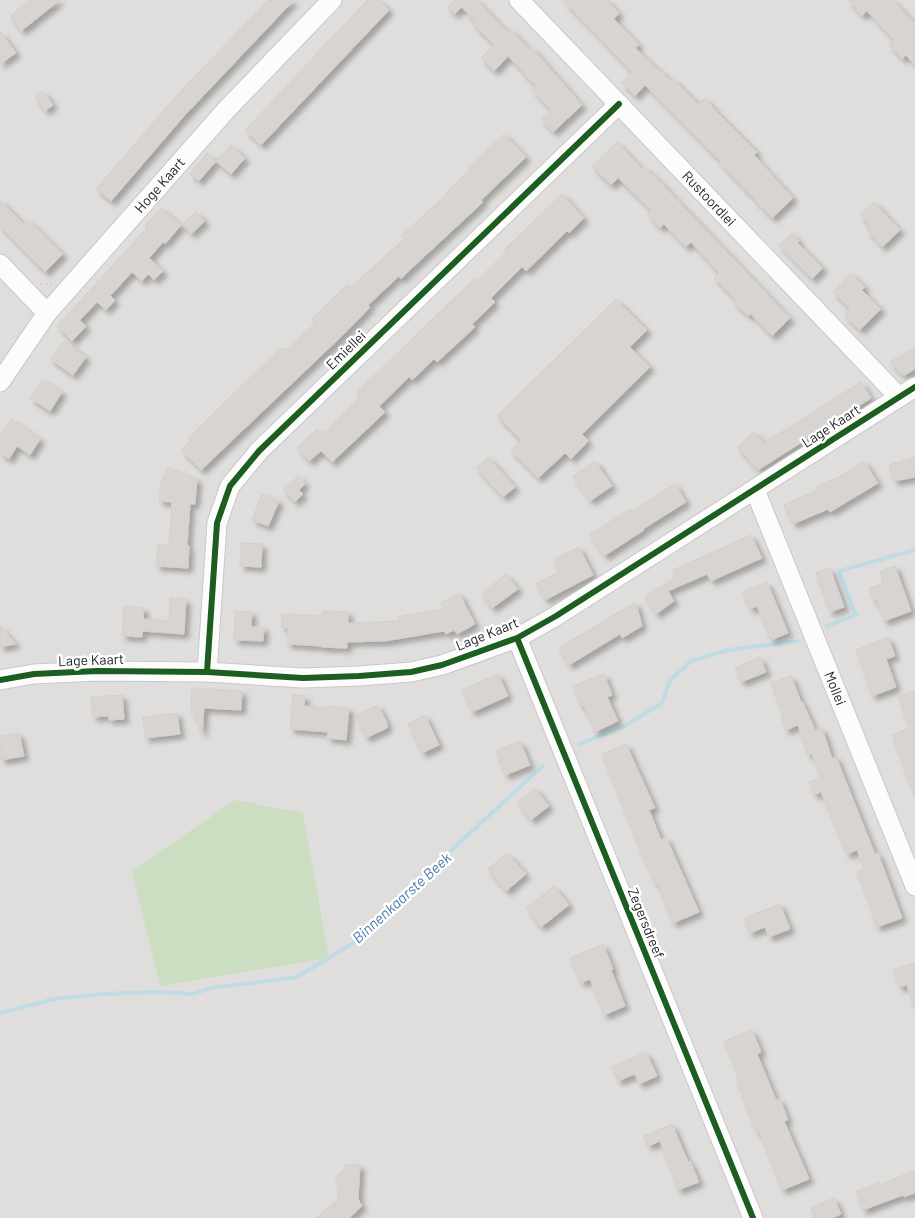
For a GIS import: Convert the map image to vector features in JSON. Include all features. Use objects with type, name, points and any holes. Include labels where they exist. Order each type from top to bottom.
[{"type":"street","name":"Hoge Kaart","points":[[0,382],[46,313],[228,110],[332,0]]},
{"type":"street","name":"Rustoordlei","points":[[519,0],[899,397]]},
{"type":"street","name":"Emiellei","points":[[207,672],[217,523],[230,486],[259,452],[619,104]]},
{"type":"street","points":[[0,264],[46,313]]},
{"type":"street","name":"Lage Kaart","points":[[0,680],[34,674],[97,671],[207,672],[302,678],[411,672],[442,665],[517,638],[556,616],[915,387]]},
{"type":"street","name":"Mollei","points":[[756,490],[915,886]]},
{"type":"street","name":"Zegersdreef","points":[[517,638],[753,1218]]},
{"type":"shaded area","points":[[0,0],[915,0],[915,1218],[0,1218]]},
{"type":"green space","points":[[235,800],[303,813],[329,958],[160,986],[132,871]]},
{"type":"building","points":[[30,0],[60,0],[21,31],[10,16]]},
{"type":"building","points":[[268,0],[294,0],[184,116],[111,201],[96,189],[178,94]]},
{"type":"building","points":[[368,0],[379,0],[389,10],[261,145],[245,130]]},
{"type":"building","points":[[455,0],[477,0],[507,32],[510,29],[530,50],[532,48],[582,105],[553,132],[541,119],[551,110],[532,90],[536,86],[508,56],[494,71],[481,58],[494,45],[473,24],[475,22],[462,7],[454,14],[447,7]]},
{"type":"building","points":[[563,0],[607,0],[619,13],[614,19],[639,45],[635,48],[671,81],[673,79],[698,104],[705,98],[757,152],[754,155],[793,198],[772,218],[721,162],[645,85],[635,96],[622,83],[632,72]]},
{"type":"building","points":[[848,0],[893,0],[915,24],[915,65],[906,55],[902,59],[889,45],[894,40],[867,11],[862,16]]},
{"type":"building","points":[[0,31],[16,53],[0,64]]},
{"type":"building","points":[[43,91],[53,105],[45,111],[35,97]]},
{"type":"building","points":[[504,134],[526,157],[481,200],[483,202],[401,279],[399,276],[368,305],[370,307],[348,330],[201,470],[181,450],[191,441],[188,438],[281,348],[285,351],[315,323],[312,319],[348,284],[351,287],[404,239],[401,236],[447,194],[470,170],[468,168]]},
{"type":"building","points":[[617,142],[642,169],[644,167],[661,183],[790,318],[772,336],[751,314],[748,316],[733,301],[735,299],[714,278],[719,273],[691,242],[686,247],[664,224],[660,228],[647,214],[651,210],[618,178],[611,185],[592,166]]},
{"type":"building","points":[[231,145],[245,158],[231,174],[216,161]]},
{"type":"building","points":[[207,153],[216,161],[199,181],[190,174]]},
{"type":"building","points":[[562,194],[584,218],[569,233],[567,231],[526,271],[522,267],[491,298],[495,302],[472,324],[475,327],[437,362],[434,359],[412,380],[409,377],[379,406],[385,412],[332,462],[321,451],[309,461],[297,448],[317,429],[322,435],[360,397],[356,393],[474,279],[476,282],[507,251],[505,249]]},
{"type":"building","points":[[0,200],[24,224],[28,220],[63,254],[45,272],[0,226]]},
{"type":"building","points":[[874,202],[900,230],[882,247],[867,230],[871,227],[860,215]]},
{"type":"building","points":[[161,208],[181,225],[165,244],[163,242],[149,258],[163,271],[154,280],[148,274],[142,281],[132,272],[110,296],[115,300],[106,310],[97,302],[80,320],[86,326],[72,341],[57,326],[147,228],[145,226]]},
{"type":"building","points":[[196,212],[205,221],[191,234],[182,224]]},
{"type":"building","points":[[792,233],[799,241],[797,242],[823,268],[812,279],[779,245]]},
{"type":"building","points":[[851,273],[865,287],[862,290],[881,309],[860,330],[844,315],[850,309],[833,292]]},
{"type":"building","points":[[616,299],[647,330],[630,347],[650,367],[582,434],[588,441],[571,459],[565,453],[538,478],[511,451],[521,440],[497,416]]},
{"type":"building","points":[[64,341],[86,357],[73,375],[50,359]]},
{"type":"building","points":[[915,347],[915,369],[905,375],[901,374],[890,362]]},
{"type":"building","points":[[42,379],[62,392],[50,411],[30,398]]},
{"type":"building","points":[[861,382],[871,398],[758,470],[737,447],[754,432],[764,443]]},
{"type":"building","points":[[11,419],[40,439],[30,455],[17,446],[9,459],[0,453],[0,435]]},
{"type":"building","points":[[488,457],[515,487],[503,497],[476,468]]},
{"type":"building","points":[[915,457],[915,477],[894,481],[889,465]]},
{"type":"building","points":[[595,461],[612,486],[590,501],[573,476]]},
{"type":"building","points":[[864,461],[878,483],[830,512],[828,509],[793,524],[784,505],[819,489],[817,487],[834,480]]},
{"type":"building","points":[[168,468],[197,479],[195,504],[190,504],[187,546],[189,546],[188,568],[156,566],[158,544],[169,545],[172,502],[159,501],[161,482]]},
{"type":"building","points":[[298,476],[305,484],[299,490],[303,494],[295,502],[283,490]]},
{"type":"building","points":[[675,484],[686,502],[604,556],[590,535],[630,509],[632,511]]},
{"type":"building","points":[[262,494],[279,501],[268,526],[252,520]]},
{"type":"building","points":[[751,535],[762,558],[711,581],[707,574],[668,591],[674,601],[656,614],[645,597],[676,577],[673,570]]},
{"type":"building","points":[[241,543],[262,544],[261,567],[240,566]]},
{"type":"building","points":[[579,547],[593,575],[545,600],[536,584],[560,571],[554,559]]},
{"type":"building","points":[[895,566],[911,611],[884,621],[877,600],[874,601],[869,588],[884,583],[880,571]]},
{"type":"building","points":[[830,568],[844,607],[830,612],[816,573]]},
{"type":"building","points":[[506,574],[518,589],[492,608],[481,594]]},
{"type":"building","points":[[767,582],[788,633],[771,640],[757,606],[750,609],[742,592]]},
{"type":"building","points":[[459,593],[475,624],[457,634],[454,630],[446,634],[444,631],[385,641],[347,642],[347,648],[321,647],[287,644],[288,628],[281,627],[282,614],[322,616],[323,611],[348,612],[348,623],[399,621],[398,617],[444,609],[441,603]]},
{"type":"building","points":[[170,598],[186,599],[184,634],[142,631],[142,637],[122,636],[124,606],[144,608],[143,619],[169,621]]},
{"type":"building","points":[[636,603],[642,626],[622,638],[620,634],[569,665],[559,648]]},
{"type":"building","points":[[235,611],[252,612],[251,627],[264,627],[263,641],[234,640]]},
{"type":"building","points":[[0,626],[16,644],[0,647]]},
{"type":"building","points":[[888,637],[895,656],[886,659],[896,687],[872,696],[856,650]]},
{"type":"building","points":[[760,657],[766,672],[741,682],[735,668]]},
{"type":"building","points":[[498,674],[508,696],[472,712],[462,690]]},
{"type":"building","points":[[604,674],[612,695],[607,697],[618,721],[595,732],[584,706],[581,707],[573,686]]},
{"type":"building","points":[[791,676],[815,730],[822,728],[832,758],[836,757],[875,854],[878,853],[902,918],[877,927],[857,872],[864,869],[857,850],[847,854],[821,792],[814,795],[809,782],[821,778],[812,754],[808,755],[798,725],[786,730],[781,717],[784,716],[771,683]]},
{"type":"building","points":[[192,688],[242,691],[241,710],[204,708],[202,734],[191,708]]},
{"type":"building","points":[[915,690],[914,794],[892,735],[910,728],[898,697]]},
{"type":"building","points":[[122,695],[124,719],[109,720],[109,716],[93,717],[91,697]]},
{"type":"building","points":[[293,695],[305,696],[304,706],[349,708],[346,740],[327,738],[328,732],[290,729]]},
{"type":"building","points":[[378,705],[387,723],[387,728],[366,738],[356,715]]},
{"type":"building","points":[[177,713],[180,734],[145,738],[143,717]]},
{"type":"building","points":[[425,715],[439,745],[422,753],[408,724]]},
{"type":"building","points":[[19,733],[24,756],[1,760],[0,736]]},
{"type":"building","points":[[520,741],[530,765],[505,775],[496,751]]},
{"type":"building","points":[[626,744],[655,808],[649,810],[661,840],[666,837],[699,912],[673,923],[658,884],[656,885],[640,849],[602,754]]},
{"type":"building","points":[[535,788],[549,806],[531,820],[517,802]]},
{"type":"building","points":[[507,853],[526,874],[506,891],[488,869]]},
{"type":"building","points":[[554,886],[569,905],[541,927],[526,908]]},
{"type":"building","points":[[780,904],[790,929],[769,937],[765,927],[750,933],[744,918]]},
{"type":"building","points":[[603,944],[625,1006],[604,1015],[590,979],[581,983],[570,958]]},
{"type":"building","points":[[915,962],[915,1004],[913,1004],[907,985],[899,987],[893,970]]},
{"type":"building","points":[[752,1030],[761,1052],[757,1054],[776,1100],[780,1099],[788,1120],[784,1121],[809,1179],[782,1190],[759,1131],[756,1132],[736,1078],[739,1077],[724,1041]]},
{"type":"building","points":[[646,1052],[657,1076],[639,1084],[635,1074],[618,1081],[612,1067]]},
{"type":"building","points":[[672,1124],[688,1162],[690,1161],[699,1182],[678,1190],[660,1141],[648,1146],[644,1136]]},
{"type":"building","points":[[345,1164],[360,1165],[358,1199],[362,1206],[349,1218],[316,1218],[338,1199],[339,1188],[336,1184],[336,1177],[345,1169]]},
{"type":"building","points":[[915,1170],[915,1193],[904,1197],[903,1195],[863,1210],[856,1191],[879,1183],[880,1185]]},
{"type":"building","points":[[834,1198],[841,1214],[832,1218],[815,1218],[811,1208]]},
{"type":"waterway","name":"Binnenkaarste Beek","points":[[827,626],[856,615],[839,571],[915,550]]},
{"type":"waterway","name":"Binnenkaarste Beek","points":[[579,744],[625,726],[662,703],[670,680],[691,661],[728,650],[798,641]]},
{"type":"waterway","name":"Binnenkaarste Beek","points":[[0,1013],[54,999],[102,994],[157,992],[193,994],[210,988],[297,977],[362,938],[459,843],[543,766]]},
{"type":"cycle path","points":[[207,672],[217,523],[230,486],[259,451],[619,104]]},
{"type":"cycle path","points":[[0,680],[34,674],[97,671],[207,672],[303,678],[411,672],[442,665],[517,638],[556,616],[915,387]]},
{"type":"cycle path","points":[[517,638],[753,1218]]}]
